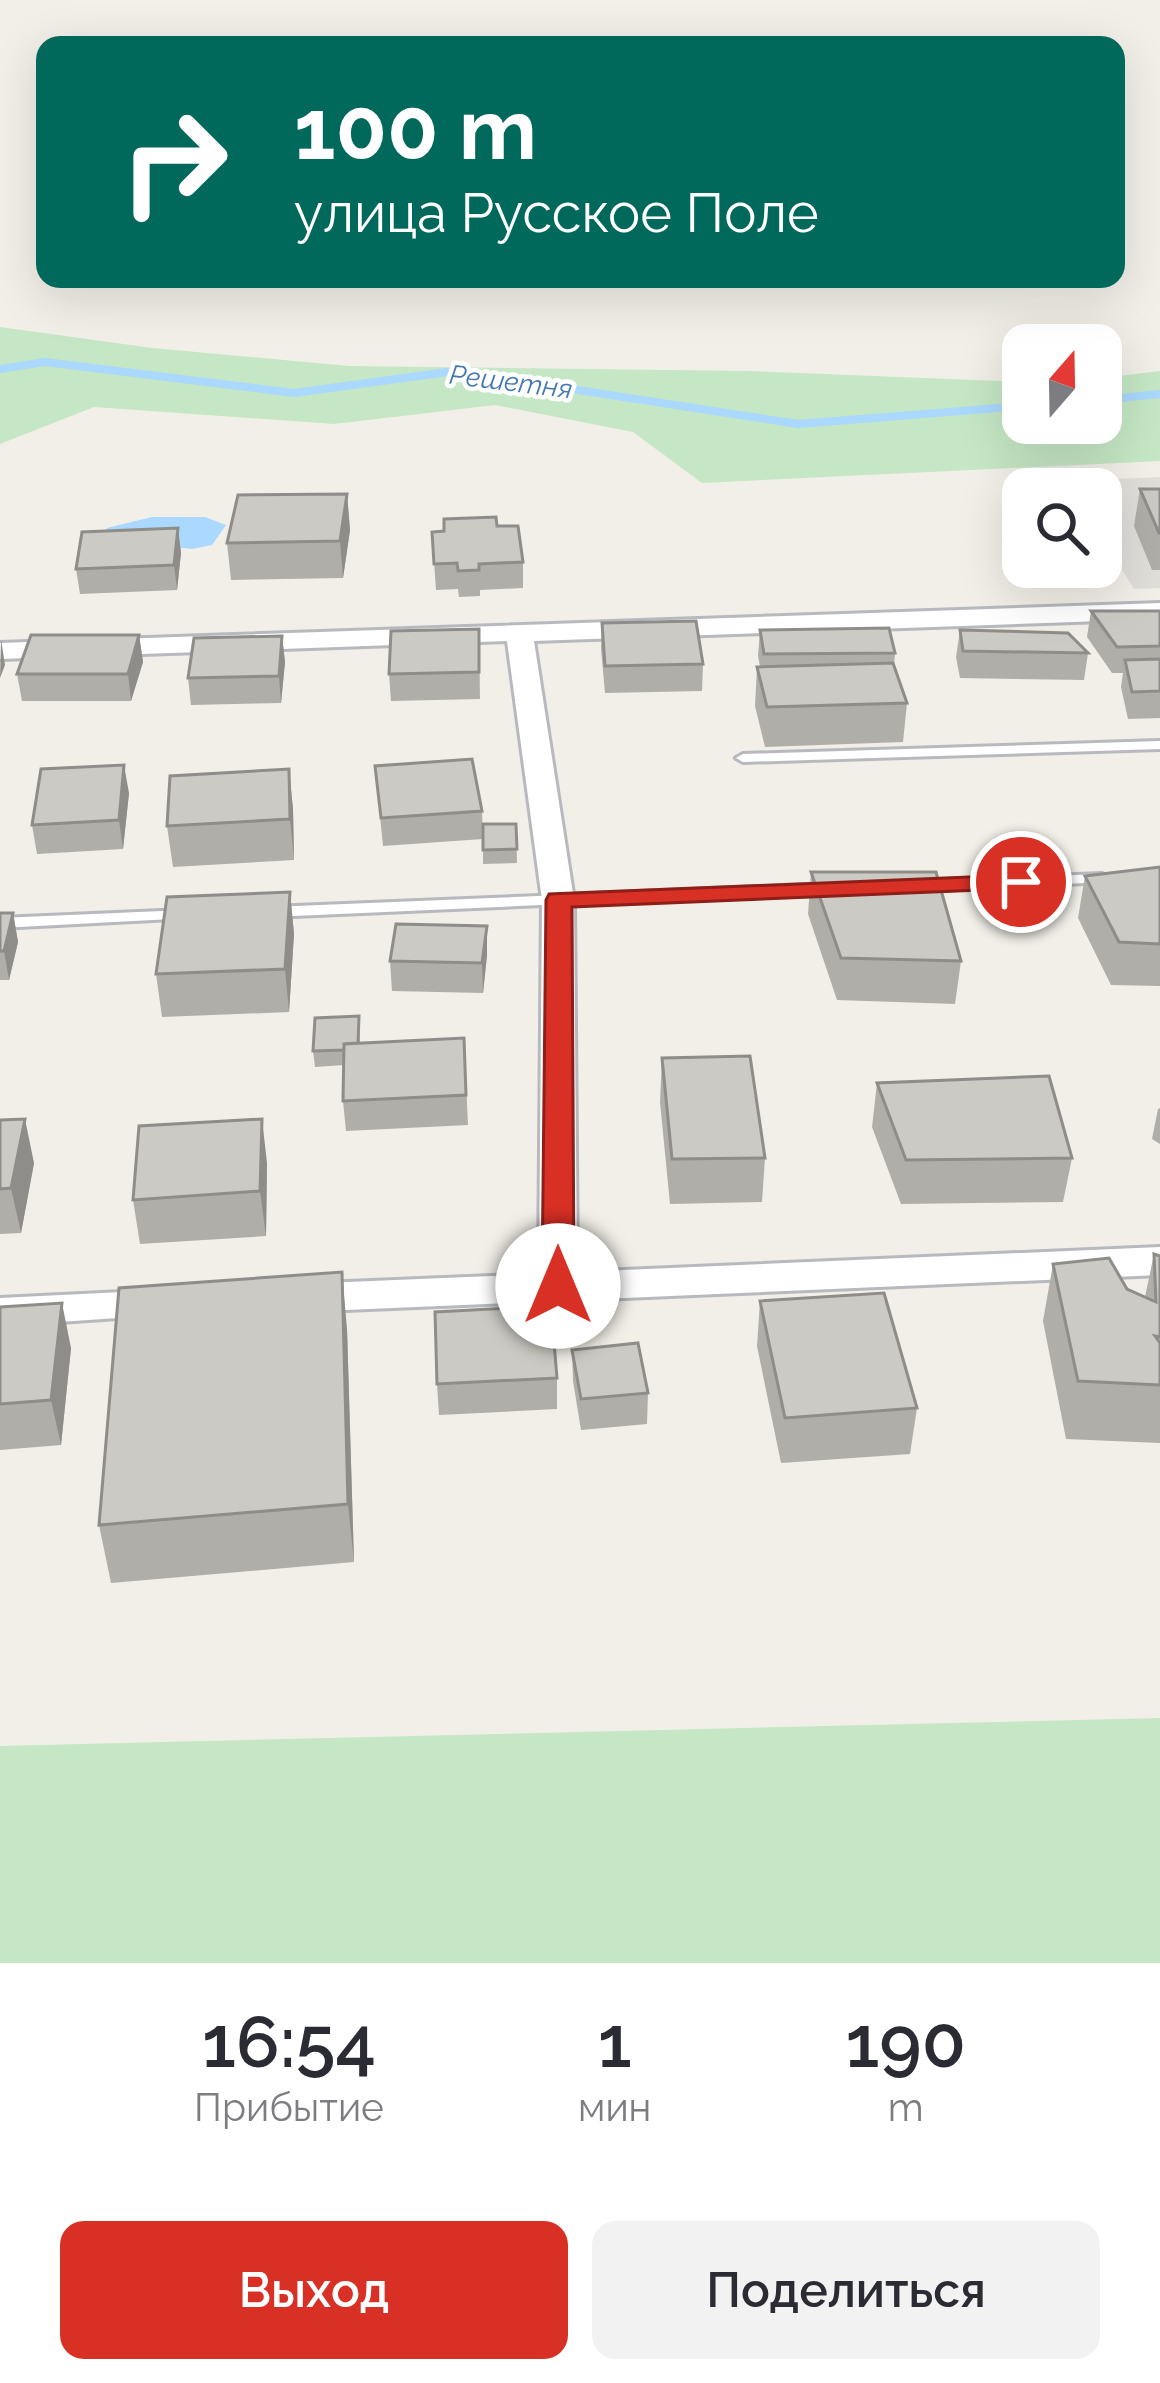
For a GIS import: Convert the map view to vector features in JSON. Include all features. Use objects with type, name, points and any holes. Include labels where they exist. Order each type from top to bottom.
[{"type":"street","points":[[0,651],[1160,611]]},
{"type":"street","points":[[519,632],[559,900],[558,1286]]},
{"type":"street","points":[[256,1300],[1160,1261]]},
{"type":"street","points":[[0,1312],[209,1302]]},
{"type":"lane","points":[[743,758],[1160,745]]},
{"type":"lane","points":[[905,887],[1114,879]]},
{"type":"lane","points":[[260,912],[859,888]]},
{"type":"lane","points":[[0,923],[214,914]]},
{"type":"shaded area","points":[[1160,477],[1160,588],[1134,589],[1122,570],[1122,479]]},
{"type":"green space","points":[[0,327],[152,348],[349,366],[748,371],[1002,381],[1002,444],[1122,444],[1122,376],[1160,371],[1160,461],[702,483],[633,432],[495,405],[334,424],[94,407],[0,444]]},
{"type":"green space","points":[[1160,1718],[1160,1963],[0,1963],[0,1746]]},
{"type":"water","points":[[152,517],[205,517],[226,525],[212,545],[192,549],[102,538],[107,528]]},
{"type":"building","points":[[1140,489],[1160,489],[1160,533],[1159,533]]},
{"type":"building","points":[[347,494],[340,541],[227,543],[238,495]]},
{"type":"building","points":[[496,517],[497,526],[518,526],[523,562],[479,564],[479,570],[458,571],[457,563],[434,564],[432,532],[444,531],[444,519]]},
{"type":"building","points":[[178,528],[174,565],[76,569],[82,532]]},
{"type":"building","points":[[1091,611],[1160,611],[1160,646],[1117,647]]},
{"type":"building","points":[[696,621],[703,664],[605,666],[602,623]]},
{"type":"building","points":[[889,628],[895,653],[764,654],[760,630]]},
{"type":"building","points":[[479,629],[479,672],[389,674],[391,631]]},
{"type":"building","points":[[960,630],[1068,633],[1088,653],[963,651]]},
{"type":"building","points":[[31,635],[139,635],[128,674],[17,674]]},
{"type":"building","points":[[282,636],[279,676],[188,678],[194,638]]},
{"type":"building","points":[[1160,659],[1160,691],[1132,692],[1125,660]]},
{"type":"building","points":[[893,663],[907,703],[767,707],[757,667]]},
{"type":"building","points":[[472,759],[482,811],[381,818],[375,766]]},
{"type":"building","points":[[124,765],[119,820],[32,825],[41,769]]},
{"type":"building","points":[[289,769],[290,819],[167,826],[170,776]]},
{"type":"building","points":[[483,824],[516,824],[517,849],[483,850]]},
{"type":"building","points":[[1160,867],[1160,944],[1119,942],[1085,876]]},
{"type":"building","points":[[811,872],[936,872],[961,961],[841,958]]},
{"type":"building","points":[[290,892],[285,969],[156,974],[167,897]]},
{"type":"building","points":[[0,913],[13,913],[4,951],[0,951]]},
{"type":"building","points":[[396,924],[487,926],[482,963],[390,961]]},
{"type":"building","points":[[359,1016],[358,1043],[344,1044],[344,1050],[313,1051],[315,1018]]},
{"type":"building","points":[[464,1038],[466,1095],[343,1101],[344,1044]]},
{"type":"building","points":[[750,1056],[765,1158],[672,1159],[662,1058]]},
{"type":"building","points":[[1049,1076],[1072,1158],[906,1160],[877,1083]]},
{"type":"building","points":[[25,1119],[11,1188],[0,1189],[0,1120]]},
{"type":"building","points":[[262,1119],[260,1191],[133,1200],[139,1126]]},
{"type":"building","points":[[1154,1254],[1160,1256],[1160,1337],[1155,1336],[1160,1343],[1160,1385],[1078,1381],[1053,1264],[1109,1258],[1127,1289],[1156,1302]]},
{"type":"building","points":[[342,1272],[348,1504],[99,1525],[119,1288]]},
{"type":"building","points":[[884,1293],[917,1408],[785,1418],[760,1301]]},
{"type":"building","points":[[62,1303],[51,1400],[0,1404],[0,1307]]},
{"type":"building","points":[[551,1306],[557,1378],[437,1384],[435,1312]]},
{"type":"building","points":[[638,1343],[648,1393],[581,1399],[572,1350]]},
{"type":"waterway","name":"Решетня","points":[[0,369],[45,362],[294,393],[455,371],[798,424],[1002,408]]},
{"type":"waterway","name":"Решетня","points":[[1122,398],[1160,394]]},
{"type":"route","points":[[558,1286],[559,900],[1021,882]]}]
